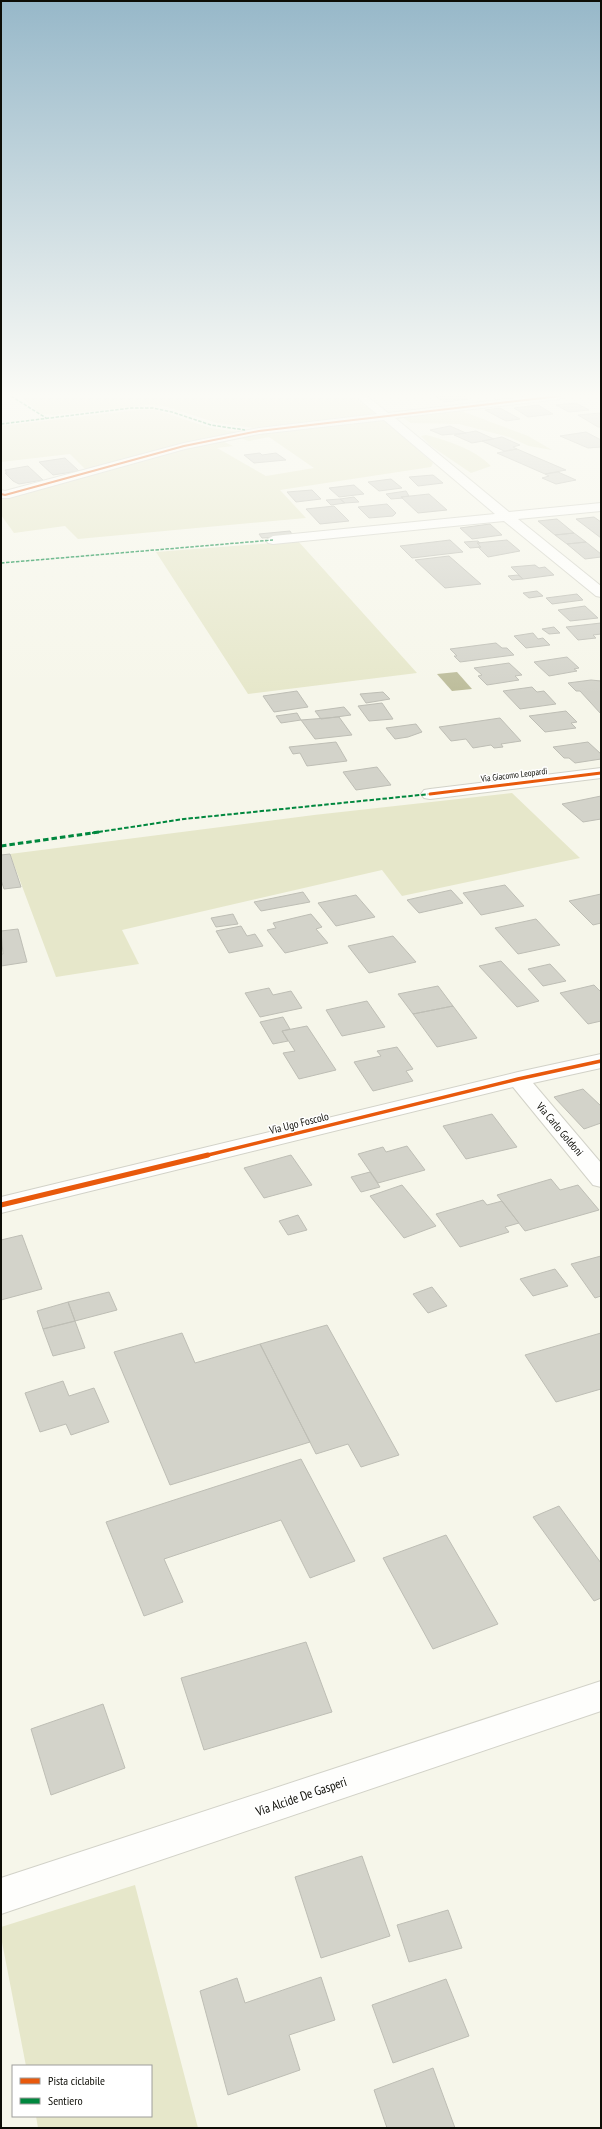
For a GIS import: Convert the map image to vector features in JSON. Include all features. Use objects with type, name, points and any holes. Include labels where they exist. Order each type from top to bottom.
[{"type":"street","points":[[481,495],[601,593]]},
{"type":"street","points":[[273,540],[510,518],[601,507]]},
{"type":"street","name":"Via Giacomo Leopardi","points":[[430,794],[601,773]]},
{"type":"street","name":"Via Ugo Foscolo","points":[[1,1205],[518,1079],[601,1061]]},
{"type":"street","name":"Via Carlo Goldoni","points":[[518,1079],[601,1179]]},
{"type":"street","name":"Via Alcide De Gasperi","points":[[1,1896],[601,1696]]},
{"type":"shaded area","points":[[7,495],[285,495],[306,518],[78,539],[65,526],[14,533],[1,515],[1,497]]},
{"type":"shaded area","points":[[298,541],[417,673],[248,694],[156,552]]},
{"type":"shaded area","points":[[457,672],[472,689],[452,691],[437,674]]},
{"type":"shaded area","points":[[512,793],[580,858],[402,896],[382,870],[122,930],[139,964],[56,977],[10,854],[314,815]]},
{"type":"shaded area","points":[[135,1885],[198,2128],[38,2128],[36,2117],[152,2117],[152,2065],[26,2065],[1,1937],[1,1927]]},
{"type":"building","points":[[290,495],[317,495],[321,499],[296,502]]},
{"type":"building","points":[[337,495],[353,495],[339,497]]},
{"type":"building","points":[[387,495],[409,496],[401,497],[403,498],[391,499]]},
{"type":"building","points":[[431,495],[447,510],[418,513],[401,497]]},
{"type":"building","points":[[354,497],[359,502],[345,503],[340,499]]},
{"type":"building","points":[[340,499],[345,503],[331,505],[326,500]]},
{"type":"building","points":[[387,504],[396,513],[393,516],[369,518],[358,507]]},
{"type":"building","points":[[334,506],[349,521],[320,524],[306,509]]},
{"type":"building","points":[[594,517],[601,522],[601,538],[576,519]]},
{"type":"building","points":[[557,519],[574,533],[555,535],[538,521]]},
{"type":"building","points":[[490,524],[502,535],[472,539],[460,528]]},
{"type":"building","points":[[290,531],[293,536],[262,538],[259,534]]},
{"type":"building","points":[[574,533],[586,542],[567,544],[555,535]]},
{"type":"building","points":[[450,540],[463,552],[412,558],[400,546]]},
{"type":"building","points":[[507,540],[520,551],[488,557],[478,547],[481,547],[477,543]]},
{"type":"building","points":[[478,541],[480,543],[477,543],[481,547],[470,548],[464,542]]},
{"type":"building","points":[[586,542],[601,554],[601,557],[585,559],[567,544]]},
{"type":"building","points":[[449,556],[481,584],[445,588],[415,560]]},
{"type":"building","points":[[535,565],[539,568],[545,567],[554,575],[523,579],[511,567]]},
{"type":"building","points":[[518,575],[523,579],[512,580],[508,576]]},
{"type":"building","points":[[537,591],[543,596],[529,598],[523,593]]},
{"type":"building","points":[[577,594],[583,600],[552,604],[546,598]]},
{"type":"building","points":[[585,606],[598,618],[570,621],[558,610]]},
{"type":"building","points":[[601,623],[601,634],[593,635],[596,638],[578,640],[566,627]]},
{"type":"building","points":[[554,627],[560,633],[549,634],[542,629]]},
{"type":"building","points":[[533,633],[538,639],[543,638],[550,645],[526,648],[514,636]]},
{"type":"building","points":[[496,643],[502,648],[507,648],[514,655],[460,662],[454,656],[457,656],[450,649]]},
{"type":"building","points":[[567,657],[579,668],[574,669],[577,671],[549,676],[534,662]]},
{"type":"building","points":[[509,663],[522,675],[515,676],[519,680],[487,685],[478,676],[482,675],[474,668]]},
{"type":"building","points":[[591,680],[601,681],[601,714],[580,691],[576,691],[568,683]]},
{"type":"building","points":[[532,687],[537,692],[544,691],[556,704],[520,709],[503,691]]},
{"type":"building","points":[[297,691],[308,707],[274,712],[263,696]]},
{"type":"building","points":[[383,692],[390,699],[366,703],[360,694]]},
{"type":"building","points":[[382,703],[393,719],[369,721],[358,706]]},
{"type":"building","points":[[344,707],[351,715],[321,719],[315,711]]},
{"type":"building","points":[[566,711],[577,722],[571,723],[576,728],[545,732],[529,716]]},
{"type":"building","points":[[297,713],[301,720],[281,723],[276,716]]},
{"type":"building","points":[[339,717],[352,735],[315,739],[301,720]]},
{"type":"building","points":[[500,718],[521,741],[501,744],[503,747],[494,748],[491,745],[473,748],[466,739],[451,741],[439,727]]},
{"type":"building","points":[[416,724],[422,732],[408,737],[395,739],[386,728]]},
{"type":"building","points":[[336,742],[347,761],[307,766],[300,753],[293,754],[289,747]]},
{"type":"building","points":[[588,742],[601,754],[601,759],[575,763],[569,758],[564,758],[553,747]]},
{"type":"building","points":[[377,767],[391,785],[356,790],[343,772]]},
{"type":"building","points":[[601,796],[601,819],[583,822],[562,804]]},
{"type":"building","points":[[10,854],[21,887],[4,889],[1,880],[1,855]]},
{"type":"building","points":[[505,885],[524,906],[481,915],[463,893]]},
{"type":"building","points":[[451,890],[463,903],[419,913],[407,900]]},
{"type":"building","points":[[303,892],[310,902],[261,911],[254,902]]},
{"type":"building","points":[[601,894],[601,923],[593,925],[569,901]]},
{"type":"building","points":[[356,895],[375,917],[336,926],[318,903]]},
{"type":"building","points":[[233,914],[238,924],[216,927],[211,918]]},
{"type":"building","points":[[311,914],[322,927],[316,929],[328,943],[285,953],[267,930],[276,928],[273,923]]},
{"type":"building","points":[[536,919],[560,945],[518,954],[495,928]]},
{"type":"building","points":[[241,926],[247,936],[255,934],[263,946],[229,953],[216,931]]},
{"type":"building","points":[[18,929],[27,962],[1,966],[1,954],[3,954],[1,931]]},
{"type":"building","points":[[393,936],[416,962],[369,973],[348,946]]},
{"type":"building","points":[[501,961],[539,1001],[517,1007],[479,966]]},
{"type":"building","points":[[550,964],[566,981],[543,986],[528,969]]},
{"type":"building","points":[[594,985],[601,992],[601,1021],[588,1024],[560,993]]},
{"type":"building","points":[[438,986],[453,1006],[413,1014],[398,994]]},
{"type":"building","points":[[269,988],[273,995],[291,991],[302,1008],[260,1017],[245,993]]},
{"type":"building","points":[[367,1001],[385,1027],[342,1036],[326,1010]]},
{"type":"building","points":[[453,1006],[477,1038],[437,1047],[413,1014]]},
{"type":"building","points":[[283,1017],[290,1029],[282,1031],[288,1041],[273,1044],[260,1022]]},
{"type":"building","points":[[307,1026],[336,1070],[299,1079],[283,1053],[295,1051],[282,1031]]},
{"type":"building","points":[[397,1047],[413,1069],[406,1071],[413,1081],[373,1091],[354,1062],[381,1056],[377,1051]]},
{"type":"building","points":[[583,1089],[601,1106],[601,1123],[584,1129],[554,1097]]},
{"type":"building","points":[[492,1114],[517,1147],[466,1159],[443,1126]]},
{"type":"building","points":[[407,1146],[425,1170],[378,1183],[358,1154],[383,1147],[386,1152]]},
{"type":"building","points":[[291,1155],[312,1185],[264,1198],[244,1168]]},
{"type":"building","points":[[370,1172],[380,1187],[361,1192],[351,1177]]},
{"type":"building","points":[[551,1179],[560,1190],[578,1185],[599,1210],[525,1231],[497,1195]]},
{"type":"building","points":[[402,1185],[436,1226],[404,1238],[370,1196]]},
{"type":"building","points":[[483,1200],[487,1205],[502,1201],[519,1223],[505,1227],[509,1232],[460,1247],[436,1214]]},
{"type":"building","points":[[298,1215],[307,1230],[288,1235],[279,1221]]},
{"type":"building","points":[[22,1235],[42,1289],[1,1300],[1,1240]]},
{"type":"building","points":[[601,1256],[601,1296],[595,1298],[571,1264]]},
{"type":"building","points":[[555,1269],[568,1286],[533,1296],[520,1279]]},
{"type":"building","points":[[432,1287],[447,1306],[428,1313],[413,1294]]},
{"type":"building","points":[[109,1292],[117,1310],[75,1321],[68,1302]]},
{"type":"building","points":[[68,1302],[75,1321],[43,1329],[37,1311]]},
{"type":"building","points":[[75,1321],[85,1348],[53,1356],[43,1329]]},
{"type":"building","points":[[327,1325],[399,1455],[361,1467],[348,1444],[316,1454],[260,1344]]},
{"type":"building","points":[[182,1333],[195,1363],[260,1344],[310,1442],[170,1485],[114,1352]]},
{"type":"building","points":[[601,1333],[601,1389],[556,1402],[525,1355]]},
{"type":"building","points":[[63,1381],[69,1396],[94,1388],[109,1422],[71,1435],[66,1424],[40,1432],[25,1393]]},
{"type":"building","points":[[301,1459],[355,1561],[310,1578],[281,1520],[164,1559],[183,1602],[144,1616],[106,1522]]},
{"type":"building","points":[[559,1506],[601,1563],[601,1598],[594,1601],[533,1517]]},
{"type":"building","points":[[446,1535],[498,1624],[433,1649],[383,1558]]},
{"type":"building","points":[[306,1642],[332,1712],[204,1750],[181,1678]]},
{"type":"building","points":[[103,1704],[125,1768],[51,1795],[31,1729]]},
{"type":"building","points":[[362,1856],[390,1936],[321,1958],[295,1877]]},
{"type":"building","points":[[448,1910],[462,1948],[409,1962],[397,1925]]},
{"type":"building","points":[[321,1977],[335,2020],[289,2035],[300,2070],[228,2095],[200,1991],[237,1978],[245,2003]]},
{"type":"building","points":[[446,1979],[469,2036],[393,2063],[372,2005]]},
{"type":"building","points":[[433,2068],[455,2128],[387,2128],[374,2090]]},
{"type":"marked path","points":[[1,563],[273,540]]},
{"type":"marked path","points":[[1,846],[184,819],[384,800],[430,794]]},
{"type":"cycle path","points":[[430,794],[601,773]]},
{"type":"cycle path","points":[[1,1205],[518,1079],[601,1061]]}]
